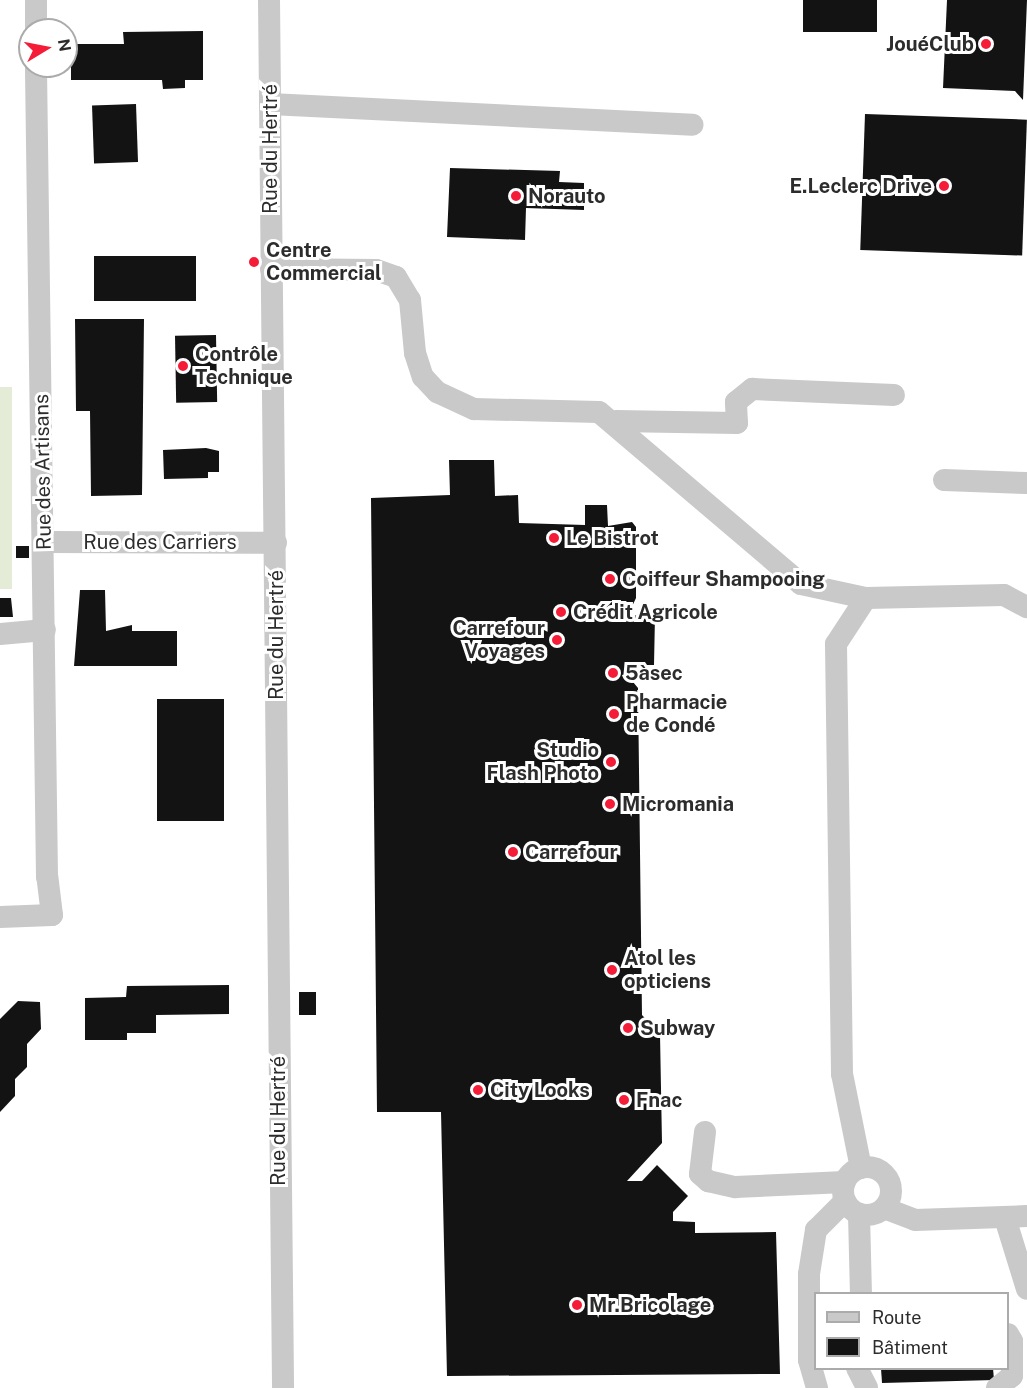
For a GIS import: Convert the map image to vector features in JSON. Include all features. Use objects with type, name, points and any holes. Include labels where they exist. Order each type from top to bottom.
[{"type":"street","points":[[36,0],[36,18]]},
{"type":"street","name":"Rue du Hertré","points":[[269,0],[276,543],[279,1270],[283,1388]]},
{"type":"street","name":"Rue des Artisans","points":[[0,918],[52,915],[47,877],[45,542],[36,78]]},
{"type":"street","points":[[270,104],[692,125]]},
{"type":"street","points":[[271,269],[376,270],[396,278],[410,300],[415,353],[423,377],[453,403],[474,409],[599,412],[616,421],[801,584],[837,594],[866,598],[1004,595],[1027,607]]},
{"type":"street","points":[[616,421],[737,423],[736,402],[752,389],[894,395]]},
{"type":"street","points":[[944,480],[1027,483]]},
{"type":"street","name":"Rue des Carriers","points":[[45,542],[276,543]]},
{"type":"street","points":[[862,1292],[842,1074],[836,644],[866,598]]},
{"type":"street","points":[[0,634],[45,630]]},
{"type":"street","points":[[705,1132],[700,1174],[708,1181],[735,1186],[852,1191],[884,1208],[915,1220],[1016,1217],[1027,1289]]},
{"type":"street","points":[[817,1388],[809,1360],[809,1274],[816,1230],[852,1191],[877,1169],[888,1180],[890,1196],[884,1208]]},
{"type":"street","points":[[997,1388],[1012,1376],[1012,1341],[1009,1336]]},
{"type":"street","points":[[858,1370],[867,1388]]},
{"type":"green space","points":[[0,387],[12,387],[12,589],[0,589]]},
{"type":"building","points":[[803,0],[877,0],[877,32],[803,32]]},
{"type":"building","name":"JouéClub","points":[[947,0],[1027,0],[1023,100],[1015,91],[943,88]]},
{"type":"building","points":[[203,31],[203,80],[185,80],[185,88],[163,89],[162,80],[71,80],[71,78],[78,78],[78,44],[124,44],[123,32]]},
{"type":"building","points":[[136,104],[138,162],[94,164],[92,106]]},
{"type":"building","name":"E.Leclerc Drive","points":[[865,114],[1027,120],[1022,256],[860,250]]},
{"type":"building","name":"Norauto","points":[[450,168],[560,171],[559,182],[584,183],[584,210],[526,208],[525,240],[447,237]]},
{"type":"building","points":[[94,256],[196,256],[196,301],[94,301]]},
{"type":"building","points":[[75,319],[144,319],[142,495],[91,496],[90,411],[76,411]]},
{"type":"building","points":[[216,335],[217,402],[176,403],[175,336]]},
{"type":"building","points":[[206,448],[219,451],[219,472],[208,472],[208,478],[164,479],[163,450]]},
{"type":"building","name":"Carrefour","points":[[449,460],[494,460],[495,496],[518,495],[519,523],[585,525],[585,505],[607,505],[608,526],[632,522],[636,527],[636,598],[628,615],[655,616],[654,665],[628,665],[628,676],[638,688],[642,1015],[660,1034],[662,1143],[627,1181],[642,1181],[657,1165],[688,1196],[673,1212],[673,1221],[695,1222],[695,1233],[776,1232],[780,1374],[447,1376],[441,1112],[377,1112],[371,498],[450,495]]},
{"type":"building","points":[[16,546],[29,546],[29,558],[16,558]]},
{"type":"building","points":[[80,590],[105,590],[106,631],[132,625],[132,631],[177,631],[177,666],[74,666]]},
{"type":"building","points":[[0,598],[11,598],[13,617],[0,617]]},
{"type":"building","points":[[157,699],[224,699],[224,821],[157,821]]},
{"type":"building","points":[[229,985],[229,1014],[156,1015],[156,1033],[127,1033],[127,1040],[85,1040],[85,998],[126,997],[127,986]]},
{"type":"building","points":[[299,992],[316,992],[316,1015],[299,1015]]},
{"type":"building","points":[[18,1001],[40,1002],[41,1029],[27,1044],[27,1067],[15,1079],[15,1096],[0,1112],[0,1019]]},
{"type":"building","points":[[881,1370],[993,1370],[994,1380],[882,1383]]},
{"type":"place","name":"JouéClub","points":[[986,44]]},
{"type":"place","name":"E.Leclerc Drive","points":[[944,186]]},
{"type":"place","name":"Norauto","points":[[516,196]]},
{"type":"place","name":"Centre Commercial","points":[[254,262]]},
{"type":"place","name":"Contrôle Technique","points":[[183,366]]},
{"type":"place","name":"Le Bistrot","points":[[554,538]]},
{"type":"place","name":"Coiffeur Shampooing","points":[[610,579]]},
{"type":"place","name":"Crédit Agricole","points":[[561,612]]},
{"type":"place","name":"Carrefour Voyages","points":[[557,640]]},
{"type":"place","name":"5àsec","points":[[613,673]]},
{"type":"place","name":"Pharmacie de Condé","points":[[614,714]]},
{"type":"place","name":"Studio Flash Photo","points":[[611,762]]},
{"type":"place","name":"Micromania","points":[[610,804]]},
{"type":"place","name":"Carrefour","points":[[513,852]]},
{"type":"place","name":"Atol les opticiens","points":[[612,970]]},
{"type":"place","name":"Subway","points":[[628,1028]]},
{"type":"place","name":"City Looks","points":[[478,1090]]},
{"type":"place","name":"Fnac","points":[[624,1100]]},
{"type":"place","name":"Mr.Bricolage","points":[[577,1305]]}]
